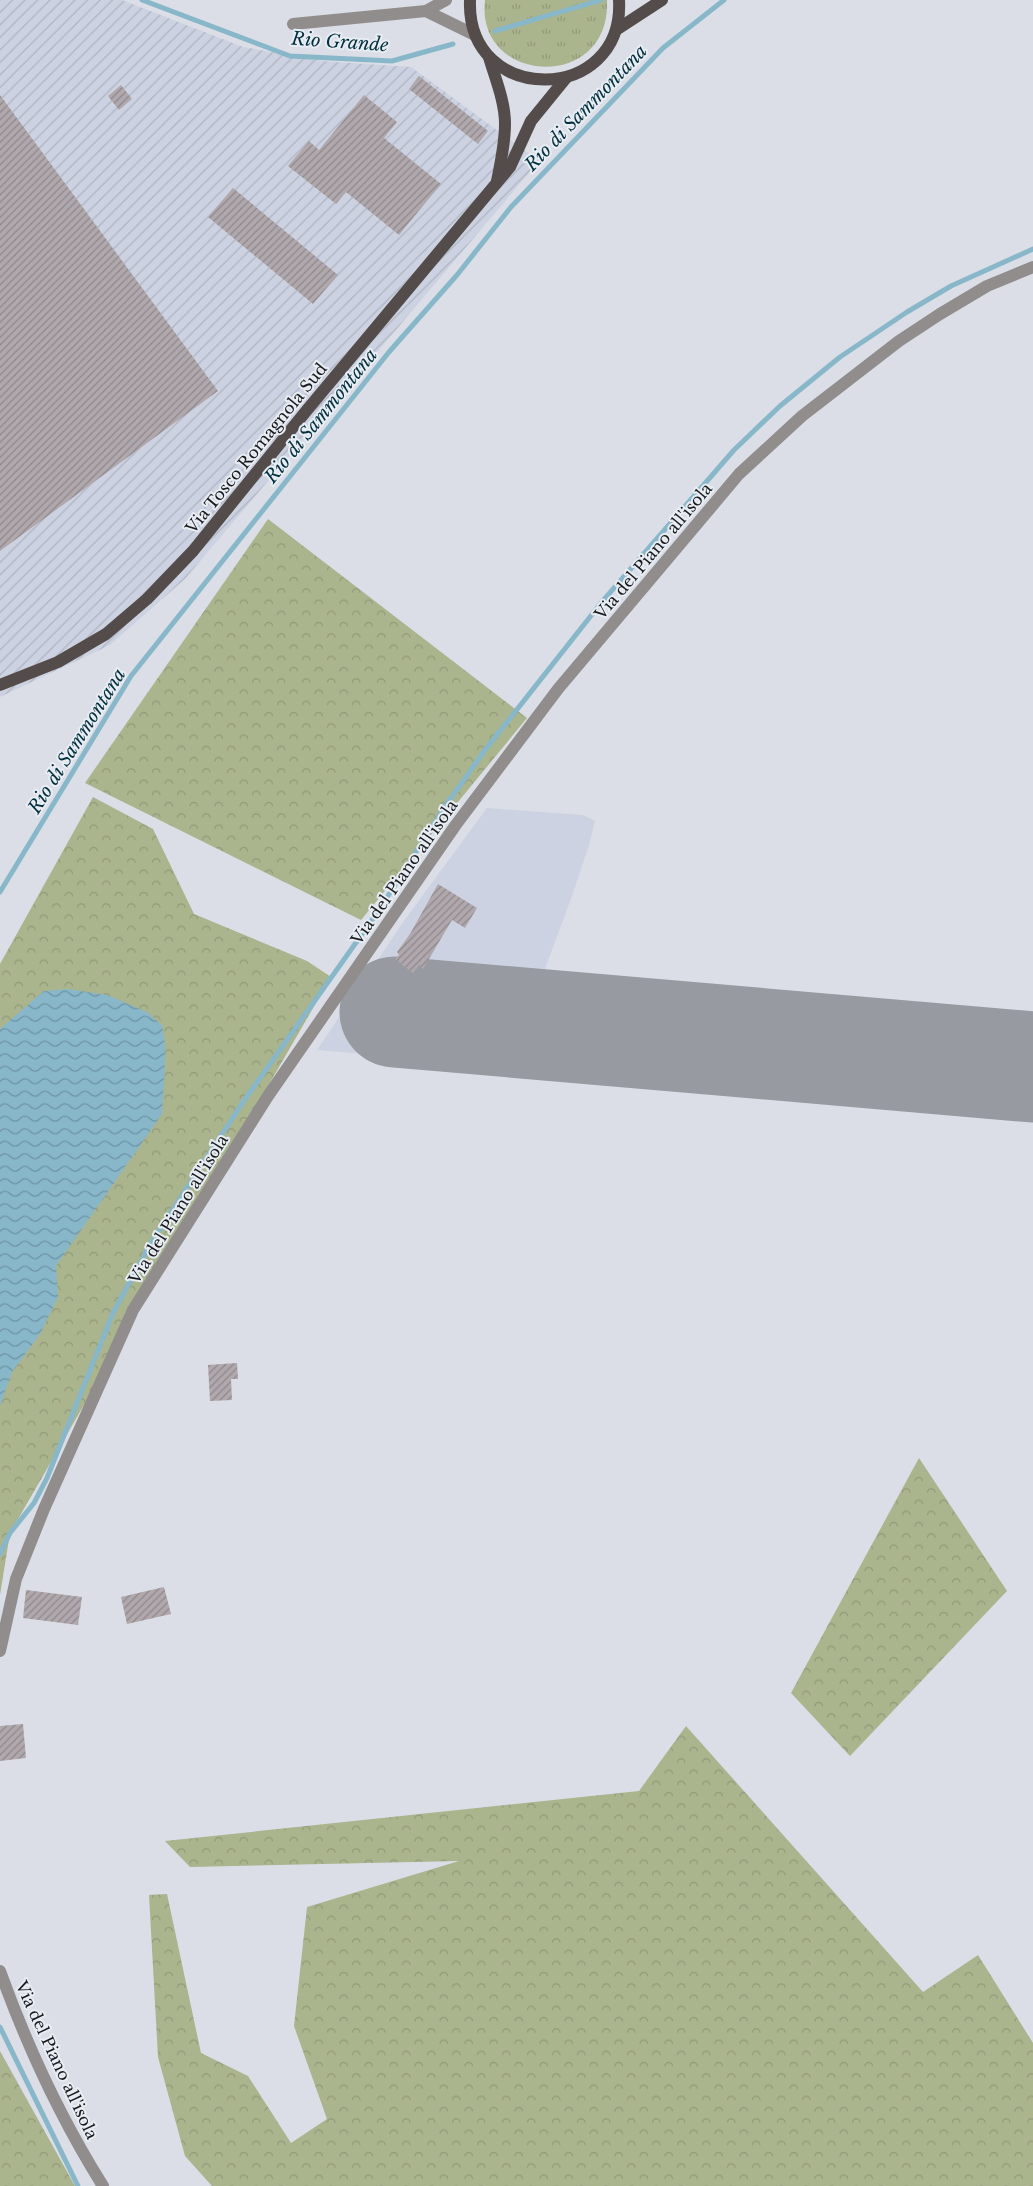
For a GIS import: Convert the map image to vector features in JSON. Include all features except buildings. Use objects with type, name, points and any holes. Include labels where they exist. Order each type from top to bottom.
[{"type":"main road","points":[[470,0],[471,24],[475,35],[489,57],[505,70],[529,79],[550,80],[566,78],[586,68],[601,55],[616,30],[619,0]]},
{"type":"main road","points":[[616,30],[662,0]]},
{"type":"main road","name":"Via Tosco Romagnola Sud","points":[[489,57],[503,104],[505,122],[503,149],[497,183]]},
{"type":"main road","name":"Via Tosco Romagnola Sud","points":[[0,685],[58,662],[106,634],[147,599],[193,551],[314,402],[497,183],[516,158],[526,132],[537,112],[566,78]]},
{"type":"street","points":[[293,24],[426,11],[446,0]]},
{"type":"street","points":[[426,11],[475,35]]},
{"type":"street","name":"Via del Piano all'isola","points":[[0,1651],[16,1579],[44,1509],[133,1310],[268,1096],[455,826],[558,689],[739,474],[802,416],[899,342],[940,314],[987,286],[1033,266]]},
{"type":"street","name":"Via del Piano all'isola","points":[[0,1972],[48,2086],[81,2152],[103,2186]]},
{"type":"shaded area","points":[[0,0],[122,0],[243,47],[321,61],[411,67],[539,161],[185,579],[110,645],[0,697]]},
{"type":"shaded area","points":[[487,808],[583,815],[595,821],[572,896],[540,982],[1033,1025],[1033,1109],[317,1050],[406,918]]},
{"type":"green space","points":[[485,0],[607,0],[602,30],[588,51],[568,63],[544,67],[520,62],[500,49],[488,28]]},
{"type":"green space","points":[[268,519],[527,718],[361,920],[85,783]]},
{"type":"green space","points":[[93,797],[153,829],[194,914],[307,961],[331,977],[10,1533],[0,1595],[0,964]]},
{"type":"green space","points":[[919,1458],[1007,1591],[850,1756],[791,1693]]},
{"type":"green space","points":[[686,1726],[923,1992],[978,1955],[1033,2043],[1033,2186],[212,2186],[185,2156],[158,2057],[149,1895],[167,1894],[201,2053],[248,2076],[291,2143],[327,2119],[294,2026],[307,1907],[459,1861],[190,1867],[165,1841],[639,1791]]},
{"type":"green space","points":[[0,2051],[75,2186],[0,2186]]},
{"type":"water","points":[[68,989],[107,995],[147,1012],[162,1025],[165,1044],[165,1064],[162,1114],[56,1266],[58,1297],[40,1334],[12,1372],[0,1406],[0,1029],[44,991]]},
{"type":"waterway","name":"Rio Grande","points":[[142,0],[290,56],[392,61],[453,44]]},
{"type":"waterway","name":"Rio Grande","points":[[495,31],[601,0]]},
{"type":"waterway","name":"Rio di Sammontana","points":[[0,892],[131,676],[389,352],[457,275],[511,207],[663,48],[724,0]]},
{"type":"waterway","points":[[0,1554],[10,1533],[34,1503],[47,1478],[113,1313],[151,1243],[243,1102],[377,913],[446,805],[485,750],[601,603],[734,450],[780,406],[840,357],[907,312],[951,286],[1033,249]]},
{"type":"waterway","points":[[0,2027],[78,2186]]},
{"type":"runway","points":[[395,1012],[1033,1067]]}]
